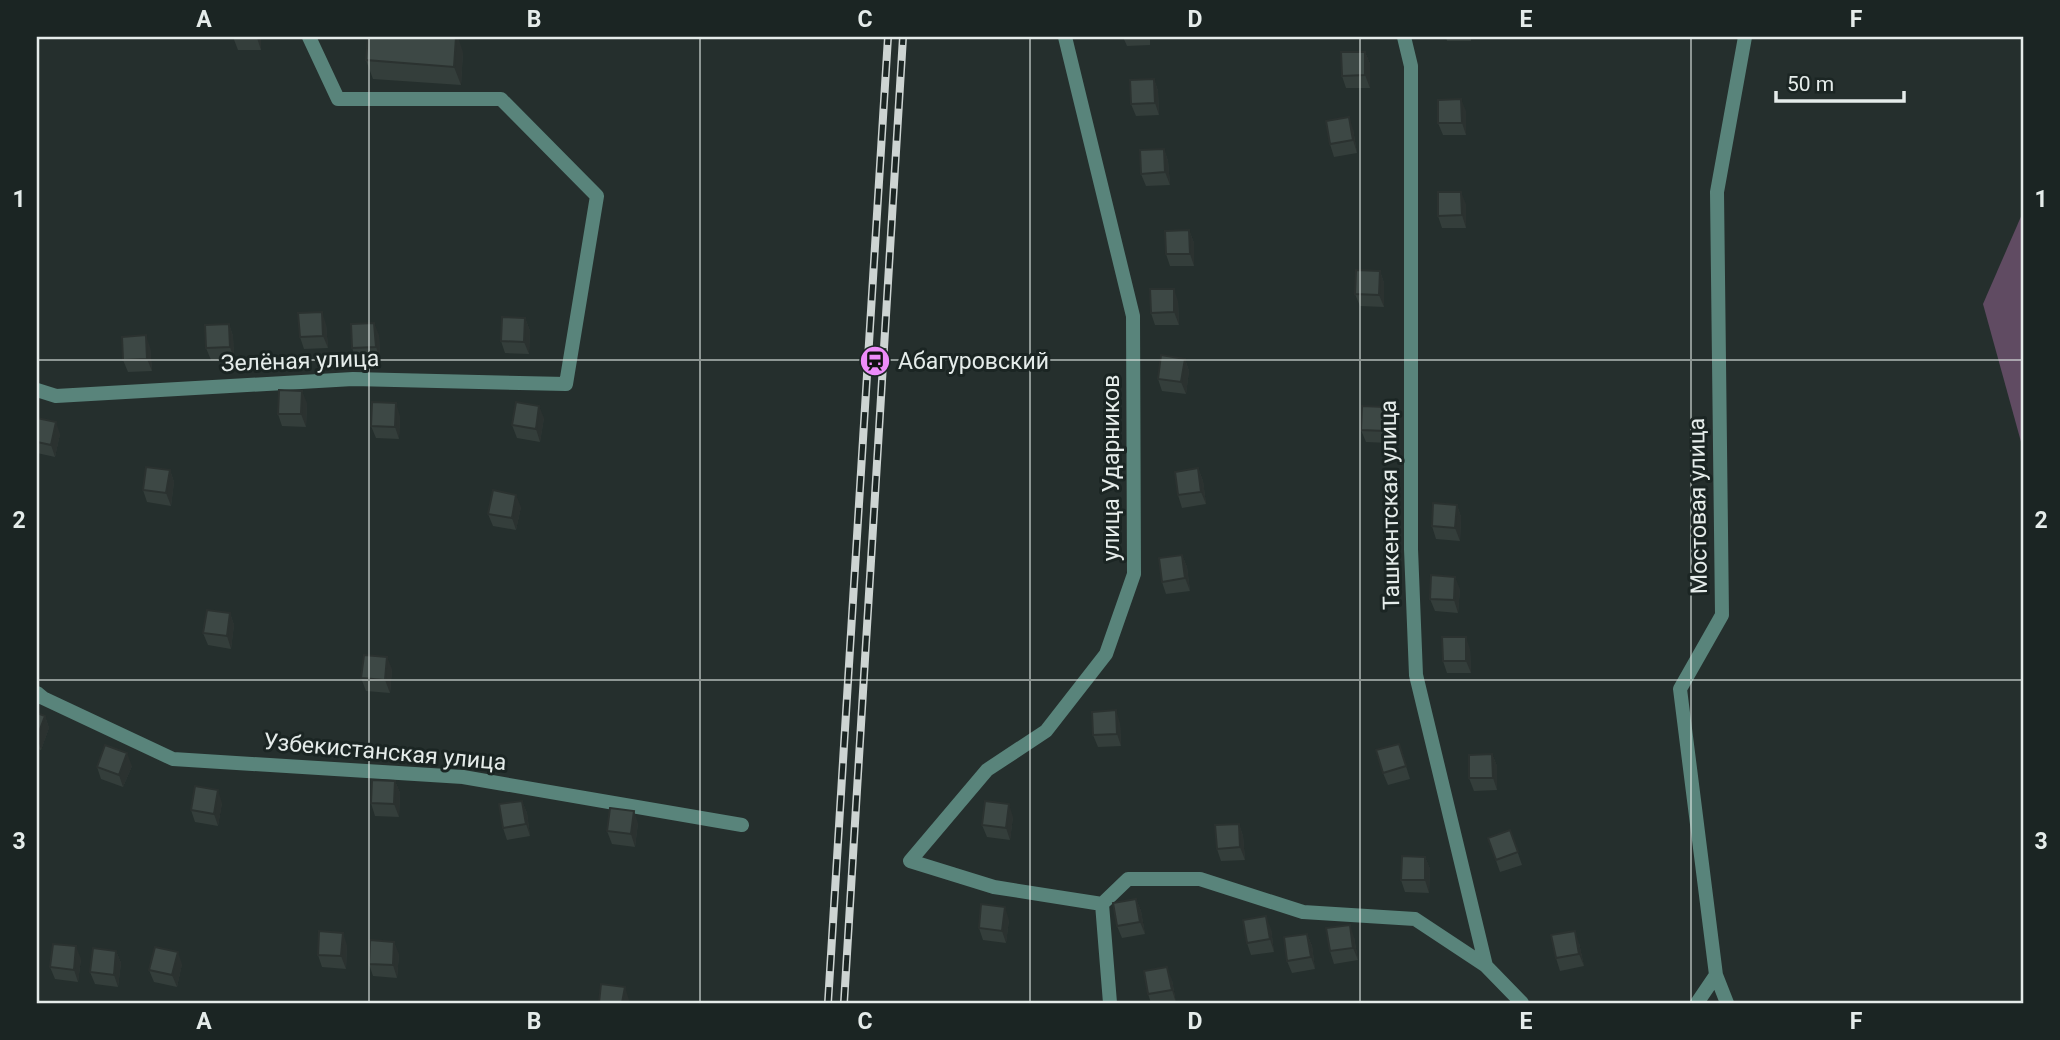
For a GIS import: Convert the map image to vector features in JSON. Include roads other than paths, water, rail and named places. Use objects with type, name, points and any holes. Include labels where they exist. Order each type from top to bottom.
[{"type":"street","name":"Зелёная улица","points":[[37,390],[56,396],[353,379],[566,384],[597,196],[501,99],[338,99],[309,37]]},
{"type":"street","name":"улица Ударников","points":[[1065,37],[1133,316],[1134,574],[1107,654],[1046,731],[987,770],[911,861],[994,887],[1102,904]]},
{"type":"street","name":"Ташкентская улица","points":[[1404,37],[1411,66],[1411,549],[1416,675],[1486,966]]},
{"type":"street","name":"Мостовая улица","points":[[1727,1003],[1716,975],[1680,689],[1722,615],[1717,192],[1745,37]]},
{"type":"street","name":"Узбекистанская улица","points":[[37,692],[43,698],[173,759],[463,777],[742,825]]},
{"type":"street","points":[[1110,1003],[1102,904],[1128,879],[1200,879],[1303,912],[1415,919],[1486,966],[1522,1003]]},
{"type":"street","points":[[1697,1003],[1716,975]]},
{"type":"railway","points":[[828,1003],[888,37]]},
{"type":"railway","points":[[844,1003],[903,37]]},
{"type":"place","name":"Абагуровский","points":[[875,361]]}]
